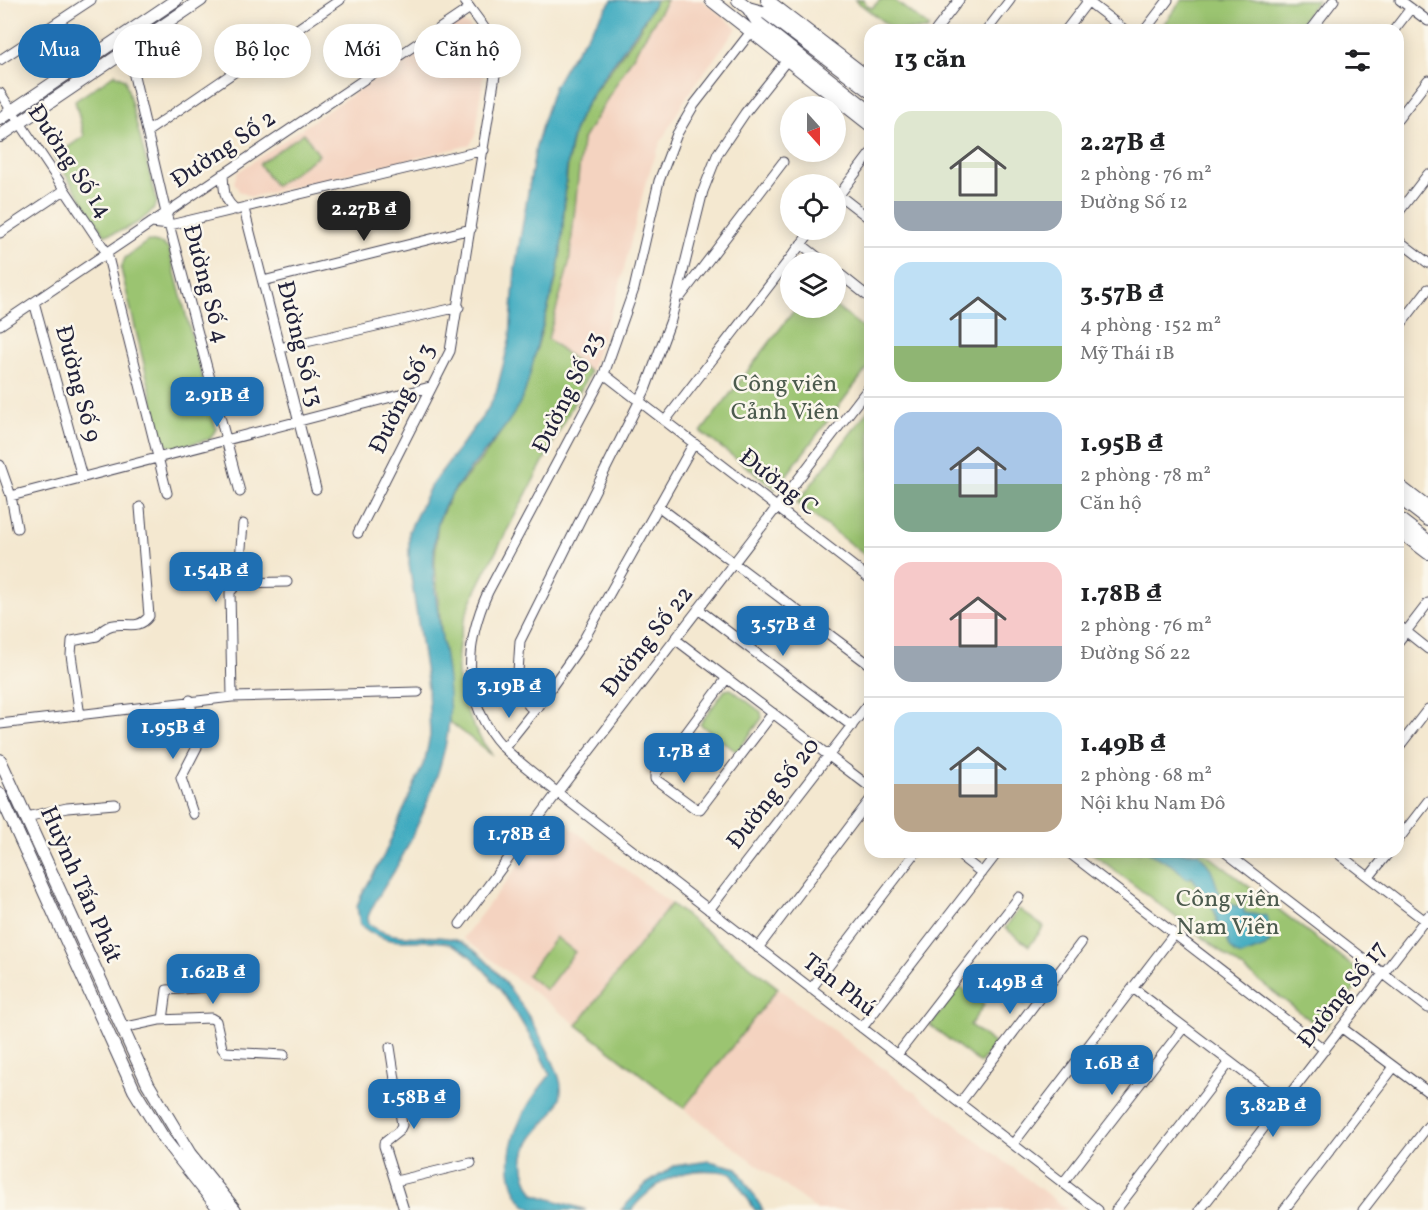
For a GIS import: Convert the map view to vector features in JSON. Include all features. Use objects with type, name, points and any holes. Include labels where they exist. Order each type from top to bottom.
[{"type":"main road","points":[[0,119],[176,0]]},
{"type":"main road","points":[[166,24],[201,0]]},
{"type":"main road","points":[[711,0],[754,27],[864,107]]},
{"type":"main road","points":[[864,74],[770,4],[743,4],[754,27],[787,60],[864,120]]},
{"type":"main road","points":[[770,4],[864,87]]},
{"type":"main road","points":[[0,136],[113,60]]},
{"type":"main road","points":[[1404,490],[1428,508]]},
{"type":"main road","points":[[1404,502],[1428,520]]},
{"type":"main road","points":[[1404,523],[1428,541]]},
{"type":"main road","points":[[1404,535],[1428,553]]},
{"type":"main road","name":"Huỳnh Tấn Phát","points":[[0,760],[148,1084],[175,1131],[235,1210]]},
{"type":"main road","name":"Huỳnh Tấn Phát","points":[[0,794],[134,1090],[164,1139],[220,1210]]},
{"type":"main road","points":[[58,921],[71,916]]},
{"type":"street","points":[[0,60],[91,0]]},
{"type":"street","points":[[148,131],[340,0]]},
{"type":"street","points":[[941,24],[959,0]]},
{"type":"street","points":[[992,24],[1010,0]]},
{"type":"street","points":[[1150,24],[1168,0]]},
{"type":"street","points":[[1316,24],[1334,0]]},
{"type":"street","points":[[1400,0],[1428,21]]},
{"type":"street","points":[[1070,24],[1087,1],[1117,24]]},
{"type":"street","name":"Đường Số 3","points":[[358,532],[450,351],[484,150],[497,51],[467,4]]},
{"type":"street","name":"Đường Số 2","points":[[0,325],[223,174],[467,4]]},
{"type":"street","name":"Đường Số 23","points":[[557,793],[504,748],[485,721],[476,699],[470,667],[472,634],[488,592],[604,374],[634,289],[654,198],[670,150],[694,105],[770,4]]},
{"type":"street","points":[[1399,24],[1411,8]]},
{"type":"street","points":[[539,705],[536,694],[527,697],[521,684],[517,665],[523,633],[640,402],[677,302],[699,206],[715,160],[734,128],[787,60]]},
{"type":"street","name":"Đường Số 4","points":[[135,78],[166,213],[240,492]]},
{"type":"street","points":[[1404,111],[1428,80]]},
{"type":"street","name":"Đường Số 14","points":[[0,93],[63,191],[107,253]]},
{"type":"street","points":[[151,223],[170,225],[484,150]]},
{"type":"street","points":[[677,302],[783,162]]},
{"type":"street","points":[[846,185],[864,162]]},
{"type":"street","name":"Đường Số 13","points":[[223,174],[224,194],[231,206],[241,209],[263,281],[316,489]]},
{"type":"street","points":[[1404,205],[1428,174]]},
{"type":"street","points":[[0,233],[63,191]]},
{"type":"street","points":[[846,203],[864,215]]},
{"type":"street","points":[[263,281],[471,229]]},
{"type":"street","points":[[665,421],[804,240]]},
{"type":"street","points":[[801,244],[811,252]]},
{"type":"street","points":[[1404,245],[1428,263]]},
{"type":"street","points":[[107,253],[167,494]]},
{"type":"street","points":[[846,279],[864,293]]},
{"type":"street","points":[[1404,318],[1428,289]]},
{"type":"street","name":"Đường Số 9","points":[[34,302],[82,477]]},
{"type":"street","points":[[280,348],[459,307]]},
{"type":"street","name":"Đường C","points":[[604,374],[864,574]]},
{"type":"street","points":[[11,496],[430,387]]},
{"type":"street","name":"Đường Số 22","points":[[460,924],[557,793],[864,394]]},
{"type":"street","points":[[504,748],[539,705],[579,648],[694,443]]},
{"type":"street","points":[[0,465],[11,496],[16,528]]},
{"type":"street","points":[[658,506],[864,660]]},
{"type":"street","points":[[80,716],[71,656],[72,641],[97,636],[104,627],[111,624],[135,625],[149,616],[140,507]]},
{"type":"street","points":[[232,697],[230,592],[238,583],[243,524]]},
{"type":"street","points":[[238,583],[287,582]]},
{"type":"street","points":[[1404,626],[1428,603]]},
{"type":"street","points":[[698,609],[852,726]]},
{"type":"street","points":[[1404,630],[1428,649]]},
{"type":"street","points":[[675,639],[864,782]]},
{"type":"street","points":[[727,678],[655,775],[655,779],[696,810],[700,809],[773,713]]},
{"type":"street","points":[[0,724],[80,716],[190,700],[418,692]]},
{"type":"street","points":[[190,700],[197,747],[190,756],[181,778],[193,814]]},
{"type":"street","points":[[1404,740],[1428,709]]},
{"type":"street","name":"Đường Số 20","points":[[709,910],[864,710]]},
{"type":"street","name":"Tân Phú","points":[[557,793],[1098,1210]]},
{"type":"street","points":[[1404,832],[1428,801]]},
{"type":"street","points":[[26,817],[67,808],[115,804]]},
{"type":"street","points":[[758,948],[864,808]]},
{"type":"street","points":[[811,989],[911,858]]},
{"type":"street","points":[[963,858],[982,873]]},
{"type":"street","points":[[862,1028],[993,858]]},
{"type":"street","points":[[1076,858],[1325,1050]]},
{"type":"street","points":[[1236,858],[1428,1008]]},
{"type":"street","points":[[1344,858],[1427,920]]},
{"type":"street","points":[[1369,877],[1384,858]]},
{"type":"street","points":[[897,1055],[1019,897]]},
{"type":"street","name":"Đường Số 17","points":[[1200,1210],[1427,920]]},
{"type":"street","points":[[1013,1144],[1174,934]]},
{"type":"street","points":[[960,1103],[1081,943]]},
{"type":"street","points":[[163,1020],[167,990],[211,987]]},
{"type":"street","points":[[1133,988],[1284,1103]]},
{"type":"street","points":[[122,1028],[163,1020],[211,1018],[216,1022],[225,1052],[284,1055]]},
{"type":"street","points":[[1063,1183],[1184,1027]]},
{"type":"street","points":[[1342,1028],[1428,1092]]},
{"type":"street","points":[[390,1047],[402,1125],[399,1131],[384,1143],[404,1210]]},
{"type":"street","points":[[1116,1210],[1230,1062]]},
{"type":"street","points":[[1284,1210],[1394,1067]]},
{"type":"street","points":[[1364,1210],[1428,1126]]},
{"type":"street","points":[[396,1181],[471,1163]]},
{"type":"shaded area","points":[[667,0],[702,0],[737,28],[688,94],[661,141],[646,181],[618,293],[590,372],[548,339],[569,264],[582,141]]},
{"type":"shaded area","points":[[414,52],[414,78],[483,78],[476,133],[470,145],[251,197],[239,191],[234,182],[238,172],[376,78],[402,78],[402,60]]},
{"type":"shaded area","points":[[561,820],[671,904],[577,1025],[463,938],[552,822]]},
{"type":"shaded area","points":[[778,988],[1068,1210],[817,1210],[684,1109]]},
{"type":"green space","points":[[656,0],[667,0],[582,141],[569,264],[548,339],[590,372],[477,588],[460,636],[458,667],[461,695],[470,720],[492,755],[449,721],[435,563],[437,525],[451,495],[485,455],[524,394],[556,280],[573,135],[582,112],[637,34]]},
{"type":"green space","points":[[855,0],[864,0],[867,6],[872,8],[880,0],[894,0],[925,24],[886,24]]},
{"type":"green space","points":[[1182,0],[1318,0],[1300,24],[1164,24]]},
{"type":"green space","points":[[113,75],[113,78],[125,79],[157,203],[141,220],[120,231],[105,235],[54,157],[84,136],[75,101]]},
{"type":"green space","points":[[304,133],[319,155],[275,186],[259,164]]},
{"type":"green space","points":[[148,241],[163,244],[169,250],[216,429],[210,439],[173,448],[163,443],[121,269],[125,258]]},
{"type":"green space","name":"Công viên Cảnh Viên","points":[[846,315],[864,328],[864,373],[776,489],[701,432],[788,318],[846,318]]},
{"type":"green space","points":[[864,416],[864,554],[797,503]]},
{"type":"green space","points":[[731,689],[761,712],[762,718],[737,752],[700,724],[725,690]]},
{"type":"green space","name":"Công viên Nam Viên","points":[[1099,858],[1212,858],[1365,976],[1323,1030]]},
{"type":"green space","points":[[671,904],[778,988],[684,1108],[577,1025]]},
{"type":"green space","points":[[1019,909],[1044,927],[1029,946],[1005,928]]},
{"type":"green space","points":[[556,937],[575,952],[546,990],[527,975]]},
{"type":"green space","points":[[1015,966],[1040,985],[1024,1005],[999,986]]},
{"type":"green space","points":[[960,987],[984,1005],[970,1025],[995,1044],[980,1063],[930,1025]]},
{"type":"water","points":[[612,0],[656,0],[588,100],[573,135],[566,178],[559,261],[524,394],[504,428],[452,494],[437,527],[434,575],[449,697],[447,739],[421,817],[404,854],[368,917],[369,924],[389,934],[442,937],[469,946],[501,977],[543,1041],[559,1077],[561,1094],[548,1119],[529,1142],[524,1156],[525,1173],[534,1194],[586,1210],[535,1210],[521,1201],[511,1176],[510,1161],[516,1130],[531,1101],[550,1075],[520,1020],[492,979],[462,950],[447,943],[434,941],[403,941],[383,938],[360,925],[357,907],[384,855],[425,760],[430,736],[428,688],[409,564],[409,531],[430,487],[486,412],[496,393],[510,338],[515,269],[536,146],[545,115],[554,87],[569,61]]},
{"type":"water","points":[[1159,858],[1203,858],[1211,869],[1222,901],[1244,909],[1244,913],[1267,916],[1270,942],[1265,947],[1241,956],[1236,954],[1229,944],[1225,926],[1218,927],[1215,912],[1192,877],[1187,879],[1174,866]]},
{"type":"water","points":[[709,1161],[737,1168],[763,1210],[755,1210],[731,1173],[708,1170],[676,1175],[643,1197],[632,1210],[621,1210],[646,1184],[674,1166]]}]
